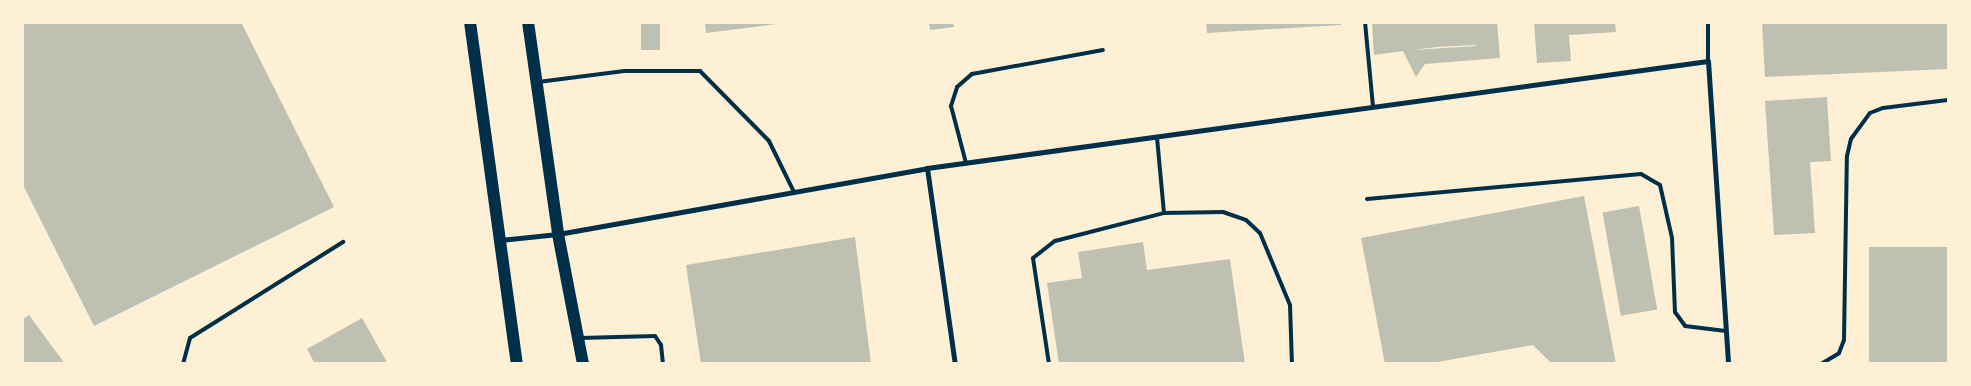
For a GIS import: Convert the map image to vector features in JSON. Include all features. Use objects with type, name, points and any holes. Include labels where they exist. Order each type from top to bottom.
[{"type":"main road","points":[[470,22],[514,360]]},
{"type":"main road","points":[[528,22],[558,234],[583,364]]},
{"type":"street","points":[[498,240],[558,234],[927,168],[1708,61],[1724,331],[1728,364]]},
{"type":"street","points":[[927,168],[955,364]]},
{"type":"lane","points":[[1365,22],[1373,107]]},
{"type":"lane","points":[[1708,22],[1708,61]]},
{"type":"lane","points":[[966,163],[951,106],[957,87],[972,74],[1102,50]]},
{"type":"lane","points":[[537,82],[624,72],[700,72],[769,141],[794,192]]},
{"type":"lane","points":[[1821,364],[1838,353],[1844,340],[1847,156],[1851,139],[1870,113],[1883,108],[1948,100]]},
{"type":"lane","points":[[1157,137],[1164,214]]},
{"type":"lane","points":[[1367,199],[1641,174],[1660,185],[1672,238],[1676,312],[1686,326],[1724,331]]},
{"type":"lane","points":[[1049,364],[1033,258],[1055,241],[1164,214],[1223,212],[1246,220],[1260,233],[1290,305],[1292,364]]},
{"type":"lane","points":[[183,364],[190,338],[342,242]]},
{"type":"lane","points":[[578,338],[655,336],[661,345],[662,364]]},
{"type":"building","points":[[22,22],[241,22],[334,207],[94,326],[22,183]]},
{"type":"building","points":[[641,22],[660,22],[660,50],[641,50]]},
{"type":"building","points":[[705,22],[777,22],[777,24],[706,33]]},
{"type":"building","points":[[929,22],[953,22],[954,27],[930,30]]},
{"type":"building","points":[[1206,22],[1341,22],[1341,25],[1207,33]]},
{"type":"building","points":[[1372,22],[1497,22],[1500,58],[1425,64],[1416,77],[1403,51],[1374,55]],"holes":[[[1476,46],[1413,50],[1437,47]]]},
{"type":"building","points":[[1534,22],[1615,22],[1616,32],[1569,35],[1571,61],[1537,63]]},
{"type":"building","points":[[1762,22],[1948,22],[1948,69],[1765,77]]},
{"type":"building","points":[[1827,97],[1831,161],[1810,162],[1815,233],[1774,235],[1765,101]]},
{"type":"building","points":[[1584,196],[1616,364],[1552,364],[1533,345],[1426,364],[1385,364],[1361,238]]},
{"type":"building","points":[[1639,206],[1657,309],[1621,316],[1603,212]]},
{"type":"building","points":[[855,237],[871,364],[701,364],[686,265]]},
{"type":"building","points":[[1143,242],[1147,270],[1230,259],[1245,364],[1059,364],[1047,283],[1082,278],[1078,252]]},
{"type":"building","points":[[1869,247],[1948,247],[1948,364],[1869,364]]},
{"type":"building","points":[[29,315],[65,364],[22,364],[22,320]]},
{"type":"building","points":[[362,318],[388,364],[315,364],[307,349]]}]
